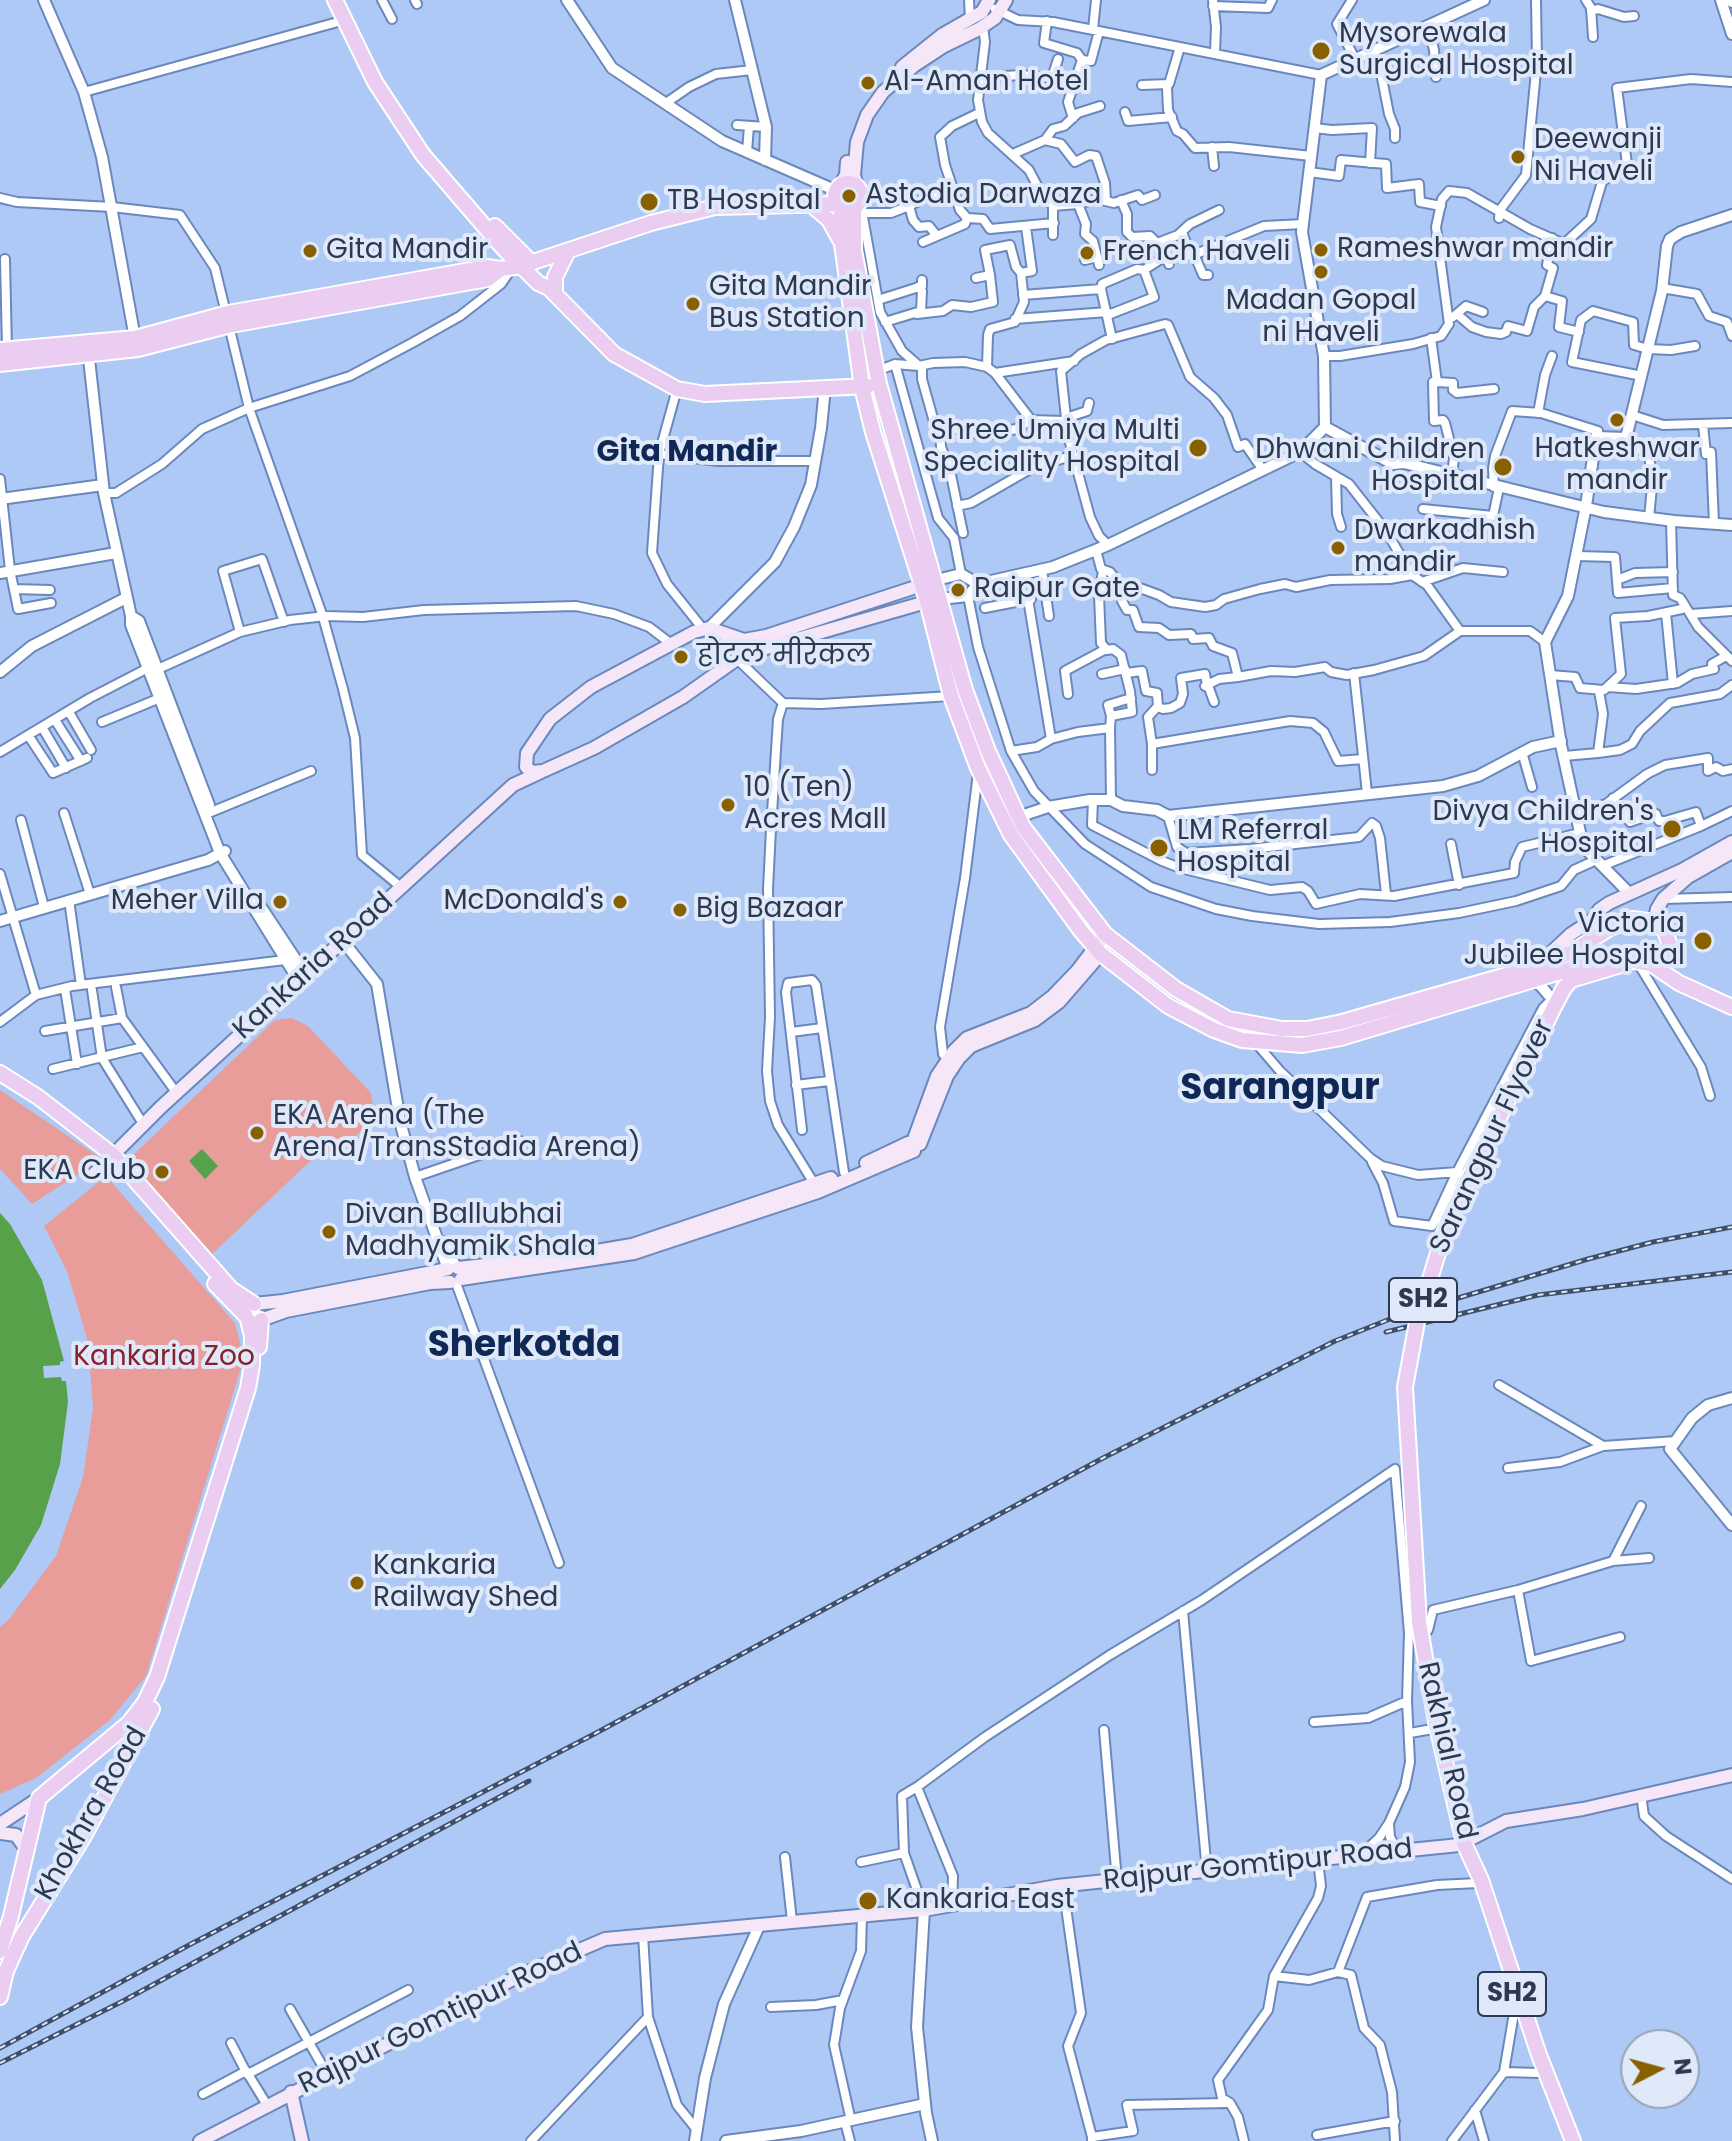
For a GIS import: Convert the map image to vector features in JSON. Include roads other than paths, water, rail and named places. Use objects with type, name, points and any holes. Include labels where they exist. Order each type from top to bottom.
[{"type":"main road","points":[[335,0],[375,82],[423,155],[517,267],[552,291],[614,354],[677,389],[705,394],[862,387],[878,378]]},
{"type":"main road","points":[[343,0],[382,79],[429,150],[517,267]]},
{"type":"main road","points":[[842,244],[850,208],[861,197],[854,175],[857,142],[867,115],[883,92],[944,46],[983,27],[1000,13],[1006,0]]},
{"type":"main road","points":[[988,2],[982,12],[942,35],[877,87],[860,111],[849,140],[846,175],[835,194],[850,208],[854,250],[878,378],[934,600],[988,751],[1023,827],[1108,936],[1176,989],[1228,1019],[1282,1029],[1307,1029],[1342,1022],[1535,973],[1566,979],[1665,957],[1669,943],[1658,910],[1651,899],[1633,892]]},
{"type":"main road","points":[[839,186],[847,183],[857,186]]},
{"type":"main road","points":[[0,364],[136,344],[229,319],[487,267],[517,267],[651,223],[715,207],[850,208]]},
{"type":"main road","points":[[814,207],[829,220],[842,244],[862,387],[873,432],[929,583]]},
{"type":"main road","points":[[552,291],[567,253]]},
{"type":"main road","points":[[4,350],[88,349]]},
{"type":"main road","points":[[108,1157],[140,1119],[173,1088],[301,975],[396,883],[510,780],[550,719],[580,695],[670,643],[706,628],[744,640],[787,631],[929,583]]},
{"type":"main road","points":[[729,635],[737,659],[934,600]]},
{"type":"main road","points":[[934,600],[951,696],[978,768],[1011,835],[1098,951],[1168,1006],[1214,1030],[1256,1042],[1302,1045],[1341,1038],[1535,973],[1587,945],[1601,933],[1658,910],[1688,877],[1732,852]]},
{"type":"main road","name":"Kankaria Road","points":[[341,938],[513,785],[594,748],[649,718],[737,659]]},
{"type":"main road","points":[[527,753],[526,767],[532,772],[543,771]]},
{"type":"main road","points":[[1597,961],[1587,954],[1587,945],[1599,910],[1732,842]]},
{"type":"main road","points":[[1535,973],[1571,934],[1594,919]]},
{"type":"main road","points":[[0,1073],[38,1097],[108,1157],[225,1295],[252,1315],[286,1311],[430,1283],[455,1275],[617,1252],[634,1253],[816,1188],[914,1144],[937,1076],[971,1046],[1035,1020],[1059,1002],[1108,936]]},
{"type":"main road","name":"Sarangpur Flyover","points":[[1416,1629],[1405,1387],[1417,1322],[1448,1220],[1566,979],[1572,952]]},
{"type":"main road","points":[[1566,979],[1597,961],[1644,962],[1684,978],[1732,1007]]},
{"type":"main road","name":"Kankaria Road","points":[[94,1174],[108,1157],[301,975]]},
{"type":"main road","points":[[0,1084],[108,1157]]},
{"type":"main road","points":[[816,1188],[844,1172],[914,1144]]},
{"type":"main road","points":[[132,1745],[131,1725],[157,1685],[237,1432],[254,1390],[259,1365],[252,1315]]},
{"type":"main road","name":"Rakhial Road","points":[[1416,1629],[1462,1844],[1478,1883],[1529,2053],[1570,2141]]},
{"type":"main road","name":"Khokhra Road","points":[[0,1997],[6,1971],[32,1919],[84,1836],[152,1709],[157,1685]]},
{"type":"main road","points":[[0,1832],[152,1709]]},
{"type":"main road","name":"Rajpur Gomtipur Road","points":[[200,2141],[549,1963],[605,1939],[924,1910],[1063,1886],[1462,1844],[1506,1821],[1583,1809],[1732,1775]]},
{"type":"main road","points":[[0,1824],[38,1802]]},
{"type":"main road","name":"Khokhra Road","points":[[0,1951],[38,1802]]},
{"type":"main road","points":[[0,1832],[16,1835],[26,1849]]},
{"type":"main road","name":"Rakhial Road","points":[[1462,1844],[1481,1880],[1570,2141]]},
{"type":"main road","points":[[291,2092],[302,2141]]},
{"type":"street","points":[[44,0],[84,92],[112,207],[136,344]]},
{"type":"street","points":[[382,0],[392,19]]},
{"type":"street","points":[[567,0],[612,68],[722,141],[830,188],[839,186]]},
{"type":"street","points":[[735,0],[766,127],[765,160]]},
{"type":"street","points":[[969,0],[970,20]]},
{"type":"street","points":[[1047,21],[1044,43],[1077,53],[1082,60],[1091,61],[1096,30],[1096,0]]},
{"type":"street","points":[[1215,53],[1213,3],[1268,8],[1272,0]]},
{"type":"street","points":[[1352,0],[1337,24],[1355,59]]},
{"type":"street","points":[[988,2],[1000,13],[1018,20],[1047,21],[1321,75],[1428,25],[1467,3],[1484,0]]},
{"type":"street","points":[[1500,214],[1526,175],[1537,61],[1536,0]]},
{"type":"street","points":[[1586,0],[1591,11],[1593,37]]},
{"type":"street","points":[[1721,0],[1732,34]]},
{"type":"street","points":[[1591,11],[1598,9],[1624,17],[1634,16]]},
{"type":"street","points":[[84,92],[345,20]]},
{"type":"street","points":[[1428,25],[1436,77]]},
{"type":"street","points":[[983,27],[985,42],[979,80],[979,113],[988,133],[1029,170],[1040,191],[1053,206],[1053,235]]},
{"type":"street","points":[[1142,85],[1169,84],[1180,47]]},
{"type":"street","points":[[1373,51],[1379,63],[1395,138]]},
{"type":"street","points":[[979,80],[1021,75],[1052,78],[1058,59]]},
{"type":"street","points":[[1073,118],[1068,102],[1082,60]]},
{"type":"street","points":[[666,103],[716,74],[752,70]]},
{"type":"street","points":[[934,600],[968,596],[978,584],[1042,570],[1108,545],[1300,452],[1325,427],[1324,356],[1302,232],[1321,75]]},
{"type":"street","points":[[1324,356],[1340,356],[1441,336],[1449,324],[1436,227],[1442,199],[1449,191],[1467,193],[1500,214],[1564,244],[1591,219],[1602,182],[1627,164],[1617,88],[1691,79],[1732,82]]},
{"type":"street","points":[[1167,88],[1168,110],[1177,131],[1195,148],[1268,150],[1271,153],[1311,156]]},
{"type":"street","points":[[1013,154],[1045,140],[1053,129],[1064,126],[1078,113],[1100,106]]},
{"type":"street","points":[[1125,112],[1128,121],[1172,117]]},
{"type":"street","points":[[979,113],[952,126],[940,137],[939,143],[960,210],[967,218],[983,219],[990,229],[992,248]]},
{"type":"street","points":[[737,125],[766,127]]},
{"type":"street","points":[[747,152],[749,126]]},
{"type":"street","points":[[1314,128],[1372,128],[1370,163]]},
{"type":"street","points":[[1045,140],[1061,144],[1075,162],[1089,155],[1096,156],[1105,183],[1106,201]]},
{"type":"street","points":[[1212,147],[1214,166]]},
{"type":"street","points":[[1309,172],[1339,176],[1341,160],[1386,164],[1387,188],[1419,184],[1420,202],[1441,206]]},
{"type":"street","points":[[951,185],[891,213],[850,208],[885,322],[902,351],[920,366],[936,429],[967,429],[987,435],[1016,429],[1031,420],[1065,419],[1087,411],[1089,403]]},
{"type":"street","points":[[1053,206],[1097,199],[1114,203],[1138,195],[1142,200],[1155,195]]},
{"type":"street","points":[[0,198],[180,215],[215,268],[249,408],[323,617],[355,738],[362,855],[396,883]]},
{"type":"street","points":[[1121,200],[1127,214],[1127,232],[1132,237],[1150,236],[1157,243],[1219,210]]},
{"type":"street","points":[[1078,204],[1086,224],[1085,234],[1093,241],[1098,261],[1085,260]]},
{"type":"street","points":[[909,206],[913,220],[919,227],[929,226],[937,236]]},
{"type":"street","points":[[1627,436],[1662,288],[1670,239],[1732,215]]},
{"type":"street","points":[[923,242],[965,224],[967,218]]},
{"type":"street","points":[[990,229],[1054,223]]},
{"type":"street","points":[[1182,232],[1191,256],[1264,226],[1303,224]]},
{"type":"street","points":[[1021,273],[1032,271],[1026,227]]},
{"type":"street","points":[[1458,315],[1472,327],[1486,332],[1501,334],[1506,332],[1508,326],[1527,331],[1534,307],[1545,296],[1553,268],[1547,265],[1552,238]]},
{"type":"street","points":[[885,322],[947,310],[952,305],[971,307],[995,303],[985,250],[1010,245],[1016,267],[1021,273],[1024,302],[1012,323],[990,329],[987,367]]},
{"type":"street","points":[[1194,254],[1203,275],[1208,275]]},
{"type":"street","points":[[4,350],[5,259]]},
{"type":"street","points":[[1112,339],[1102,284],[1137,269],[1144,270],[1161,259],[1168,260],[1169,264]]},
{"type":"street","points":[[1,499],[104,489],[116,493],[162,464],[202,429],[249,408],[350,376],[460,316],[501,284],[517,267]]},
{"type":"street","points":[[1015,319],[1107,314],[1154,297],[1144,270]]},
{"type":"street","points":[[976,278],[990,275]]},
{"type":"street","points":[[878,300],[920,284],[922,307],[917,314]]},
{"type":"street","points":[[1662,288],[1697,294],[1709,316],[1727,322],[1732,336]]},
{"type":"street","points":[[1023,295],[1101,289]]},
{"type":"street","points":[[1545,296],[1562,301],[1559,327],[1579,332]]},
{"type":"street","points":[[1448,318],[1458,315],[1466,306],[1483,312]]},
{"type":"street","points":[[1642,376],[1572,362],[1581,320],[1593,311],[1633,322],[1634,345],[1648,349],[1671,350],[1695,346]]},
{"type":"street","points":[[1108,545],[1099,536],[1090,517],[1071,456],[1061,371],[1081,354],[1112,339],[1168,325],[1190,377],[1221,406],[1238,447],[1245,444],[1263,470]]},
{"type":"street","points":[[1431,338],[1437,382]]},
{"type":"street","points":[[88,349],[104,489],[131,625],[153,668],[211,812],[223,852],[301,975]]},
{"type":"street","points":[[1538,413],[1552,356]]},
{"type":"street","points":[[995,373],[1074,360]]},
{"type":"street","points":[[878,378],[895,364],[920,366],[965,362],[987,367],[1031,420]]},
{"type":"street","points":[[895,364],[938,518],[954,538],[961,574]]},
{"type":"street","points":[[1452,476],[1454,458],[1445,423],[1443,420],[1434,421],[1433,382],[1453,383],[1453,390],[1457,393],[1494,389]]},
{"type":"street","points":[[677,389],[659,454],[652,553],[667,584],[706,628],[775,562],[794,527],[811,485],[825,387]]},
{"type":"street","points":[[1423,509],[1493,516],[1495,456],[1512,411],[1538,413],[1598,431],[1568,596],[1545,642],[1583,846],[1633,892]]},
{"type":"street","points":[[1632,415],[1663,425],[1732,423]]},
{"type":"street","points":[[1703,425],[1706,454],[1711,452],[1714,524]]},
{"type":"street","points":[[1325,427],[1393,464],[1404,463],[1604,512],[1732,525]]},
{"type":"street","points":[[940,431],[941,447],[950,470],[963,533]]},
{"type":"street","points":[[1596,437],[1632,437],[1631,449],[1649,451],[1652,487],[1649,518]]},
{"type":"street","points":[[1300,452],[1349,484],[1359,495],[1386,531],[1412,575],[1422,582],[1460,631]]},
{"type":"street","points":[[659,454],[718,461],[815,461]]},
{"type":"street","points":[[957,506],[971,503],[1032,468],[1071,456]]},
{"type":"street","points":[[1336,477],[1337,514],[1341,527]]},
{"type":"street","points":[[0,479],[5,572],[14,589],[18,609],[51,603]]},
{"type":"street","points":[[1550,675],[1575,677],[1580,688],[1636,689],[1673,684],[1692,674],[1714,669],[1712,664],[1729,658],[1698,627],[1680,598],[1673,595],[1671,521]]},
{"type":"street","points":[[1096,550],[1103,571],[1099,622],[1101,643],[1106,649]]},
{"type":"street","points":[[5,572],[116,553]]},
{"type":"street","points":[[1576,556],[1615,557],[1618,593],[1673,588]]},
{"type":"street","points":[[240,632],[223,571],[262,559],[284,622]]},
{"type":"street","points":[[1422,582],[1463,568],[1503,572]]},
{"type":"street","points":[[1042,570],[1049,616]]},
{"type":"street","points":[[1103,571],[1110,572],[1118,585],[1122,601],[1127,610],[1133,610],[1139,627],[1159,628],[1169,635],[1191,634],[1193,639],[1209,638],[1213,646],[1232,653],[1238,677]]},
{"type":"street","points":[[1617,580],[1635,573],[1673,572]]},
{"type":"street","points":[[929,583],[961,574],[978,584]]},
{"type":"street","points":[[1118,585],[1137,587],[1171,602],[1205,607],[1216,605],[1224,599],[1285,584],[1296,587],[1336,580],[1390,579],[1412,575]]},
{"type":"street","points":[[14,589],[50,590]]},
{"type":"street","points":[[968,596],[978,647],[1011,751],[1034,791],[1085,844],[1151,887],[1216,909],[1319,924],[1390,922],[1459,913],[1516,901],[1561,886],[1574,870],[1701,826],[1732,811]]},
{"type":"street","points":[[0,672],[32,646],[126,598]]},
{"type":"street","points":[[985,608],[1031,599],[1051,739]]},
{"type":"street","points":[[1603,689],[1621,674],[1615,618],[1679,611],[1684,604]]},
{"type":"street","points":[[0,752],[153,668],[240,632],[284,622],[424,610],[576,606],[614,614],[649,627],[670,643]]},
{"type":"street","points":[[726,611],[729,635]]},
{"type":"street","points":[[1691,614],[1732,611]]},
{"type":"street","points":[[1666,613],[1673,684]]},
{"type":"street","points":[[1207,685],[1219,679],[1271,671],[1295,672],[1325,667],[1331,672],[1354,673],[1407,663],[1433,652],[1460,631],[1530,631],[1545,642]]},
{"type":"street","points":[[1068,694],[1065,671],[1106,649],[1113,649],[1121,655],[1126,671],[1132,712],[1111,716]]},
{"type":"street","points":[[737,659],[783,703],[821,704],[951,696]]},
{"type":"street","points":[[153,668],[160,698],[223,852],[285,960],[301,975]]},
{"type":"street","points":[[1102,674],[1142,671],[1146,691],[1157,693],[1158,706],[1148,717],[1152,770]]},
{"type":"street","points":[[1354,673],[1367,793]]},
{"type":"street","points":[[1158,706],[1171,708],[1180,703],[1183,694],[1181,678],[1205,674],[1205,686],[1209,688],[1214,702]]},
{"type":"street","points":[[1564,756],[1620,750],[1632,744],[1640,731],[1670,703],[1720,694],[1732,685]]},
{"type":"street","points":[[1598,753],[1603,689]]},
{"type":"street","points":[[102,722],[160,698]]},
{"type":"street","points":[[1111,800],[1111,716],[1108,705],[1131,698]]},
{"type":"street","points":[[783,703],[778,719],[768,889],[770,1017],[767,1071],[770,1101],[778,1125],[816,1188]]},
{"type":"street","points":[[69,712],[86,757]]},
{"type":"street","points":[[55,720],[86,757]]},
{"type":"street","points":[[1152,744],[1290,721],[1313,723],[1324,732],[1338,761],[1363,759]]},
{"type":"street","points":[[42,727],[66,768]]},
{"type":"street","points":[[1011,751],[1037,747],[1051,739],[1078,732],[1110,728]]},
{"type":"street","points":[[28,735],[53,773],[86,757]]},
{"type":"street","points":[[1018,817],[1048,807],[1093,800],[1111,800],[1123,806],[1157,810],[1168,816],[1461,783],[1506,763],[1522,752],[1561,741]]},
{"type":"street","points":[[1522,752],[1532,787]]},
{"type":"street","points":[[1576,813],[1593,809],[1647,774],[1672,763],[1708,758],[1708,771],[1716,767],[1723,771],[1732,769]]},
{"type":"street","points":[[951,1061],[940,1044],[940,1027],[965,878],[978,768]]},
{"type":"street","points":[[211,812],[311,771]]},
{"type":"street","points":[[1613,798],[1630,822],[1653,814],[1659,821],[1665,821],[1696,812],[1701,826]]},
{"type":"street","points":[[1093,800],[1092,825],[1180,868],[1270,890],[1302,887],[1316,904],[1360,894],[1394,896],[1514,873],[1522,847],[1580,833]]},
{"type":"street","points":[[64,813],[90,894]]},
{"type":"street","points":[[1168,816],[1177,847],[1186,853],[1359,837],[1372,823],[1380,838],[1386,894]]},
{"type":"street","points":[[21,820],[44,907]]},
{"type":"street","points":[[1451,844],[1459,885]]},
{"type":"street","points":[[0,921],[208,860],[223,852]]},
{"type":"street","points":[[0,874],[36,995]]},
{"type":"street","points":[[1658,910],[1732,897]]},
{"type":"street","points":[[69,900],[81,985]]},
{"type":"street","points":[[341,938],[377,984],[389,1071],[415,1177],[439,1238],[444,1243],[559,1563]]},
{"type":"street","points":[[0,1022],[36,995],[81,985],[285,960]]},
{"type":"street","points":[[1644,962],[1701,1067],[1710,1096]]},
{"type":"street","points":[[1370,1158],[1383,1183],[1394,1221],[1432,1226],[1543,1008],[1554,1002],[1535,973]]},
{"type":"street","points":[[1256,1042],[1280,1071],[1382,1166],[1430,1175],[1457,1172],[1475,1181],[1566,979]]},
{"type":"street","points":[[802,1130],[786,992],[788,983],[812,980],[816,985],[844,1172]]},
{"type":"street","points":[[116,987],[122,1018],[173,1088]]},
{"type":"street","points":[[65,989],[77,1064]]},
{"type":"street","points":[[92,990],[102,1058],[140,1119]]},
{"type":"street","points":[[45,1031],[122,1018]]},
{"type":"street","points":[[791,1032],[822,1028]]},
{"type":"street","points":[[53,1069],[143,1047]]},
{"type":"street","points":[[796,1085],[829,1081]]},
{"type":"street","points":[[415,1177],[520,1141]]},
{"type":"street","points":[[1499,1385],[1603,1446]]},
{"type":"street","points":[[1732,1398],[1708,1405],[1692,1418],[1670,1449],[1732,1525]]},
{"type":"street","points":[[1508,1468],[1560,1462],[1603,1446],[1676,1441]]},
{"type":"street","points":[[932,2141],[917,2027],[924,1910],[904,1853],[902,1796],[985,1737],[1183,1611],[1395,1469],[1416,1629],[1407,1701],[1410,1762],[1405,1787],[1389,1823],[1379,1838],[1359,1856]]},
{"type":"street","points":[[1613,1561],[1641,1506]]},
{"type":"street","points":[[1416,1629],[1429,1629],[1433,1610],[1518,1590],[1613,1561],[1649,1558]]},
{"type":"street","points":[[1518,1590],[1531,1661],[1620,1637]]},
{"type":"street","points":[[1183,1611],[1207,1872]]},
{"type":"street","points":[[1314,1722],[1368,1718],[1407,1701]]},
{"type":"street","points":[[1410,1733],[1438,1728]]},
{"type":"street","points":[[1104,1730],[1117,1881]]},
{"type":"street","points":[[917,1787],[953,1876],[952,1904]]},
{"type":"street","points":[[1641,1794],[1644,1816],[1666,1836],[1732,1879]]},
{"type":"street","points":[[1389,1823],[1390,1837],[1398,1852]]},
{"type":"street","points":[[861,1862],[904,1853]]},
{"type":"street","points":[[785,1857],[792,1921]]},
{"type":"street","points":[[1244,2141],[1238,2117],[1230,2103],[1222,2098],[1218,2080],[1268,2010],[1274,1976],[1318,1898],[1321,1886],[1318,1860]]},
{"type":"street","points":[[1338,1972],[1367,1897],[1437,1885],[1478,1883]]},
{"type":"street","points":[[1063,1886],[1081,2013],[1068,2046],[1092,2139],[1133,2131],[1127,2105],[1230,2103]]},
{"type":"street","points":[[850,2141],[834,2045],[843,2000],[861,1951],[862,1916]]},
{"type":"street","points":[[696,2136],[705,2078],[724,2004],[760,1924]]},
{"type":"street","points":[[643,1935],[648,2017],[677,2105],[696,2136]]},
{"type":"street","points":[[1274,1976],[1309,1980],[1338,1972],[1351,1975],[1364,2028],[1380,2045],[1392,2092],[1395,2141]]},
{"type":"street","points":[[203,2094],[408,1990]]},
{"type":"street","points":[[771,2007],[843,2000]]},
{"type":"street","points":[[1452,2141],[1504,2072],[1515,2007]]},
{"type":"street","points":[[290,2009],[327,2074]]},
{"type":"street","points":[[531,2141],[648,2017]]},
{"type":"street","points":[[231,2043],[267,2105]]},
{"type":"street","points":[[1504,2072],[1539,2073]]},
{"type":"street","points":[[726,2141],[779,2138],[925,2104]]},
{"type":"street","points":[[1475,2110],[1484,2141]]},
{"type":"street","points":[[1317,2135],[1395,2121]]},
{"type":"railway","points":[[0,2048],[189,1945],[598,1732],[1103,1458],[1335,1341],[1395,1317],[1588,1259],[1653,1242],[1732,1227]]},
{"type":"railway","points":[[1386,1332],[1538,1295],[1732,1272]]},
{"type":"railway","points":[[0,2063],[123,2001],[529,1781]]},
{"type":"place","name":"Mysorewala Surgical Hospital","points":[[1321,51]]},
{"type":"place","name":"Al-Aman Hotel","points":[[868,83]]},
{"type":"place","name":"Deewanji Ni Haveli","points":[[1518,157]]},
{"type":"place","name":"Astodia Darwaza","points":[[849,196]]},
{"type":"place","name":"TB Hospital","points":[[649,202]]},
{"type":"place","name":"Rameshwar mandir","points":[[1321,250]]},
{"type":"place","name":"Gita Mandir","points":[[310,251]]},
{"type":"place","name":"French Haveli","points":[[1087,253]]},
{"type":"place","name":"Madan Gopal ni Haveli","points":[[1321,272]]},
{"type":"place","name":"Gita Mandir Bus Station","points":[[693,304]]},
{"type":"place","name":"Hatkeshwar mandir","points":[[1617,420]]},
{"type":"place","name":"Shree Umiya Multi Speciality Hospital","points":[[1198,448]]},
{"type":"place","name":"Dhwani Children Hospital","points":[[1503,467]]},
{"type":"place","name":"Dwarkadhish mandir","points":[[1338,548]]},
{"type":"place","name":"Raipur Gate","points":[[958,590]]},
{"type":"place","name":"होटल मीरेकल","points":[[681,657]]},
{"type":"place","name":"10 (Ten) Acres Mall","points":[[728,805]]},
{"type":"place","name":"Divya Children's Hospital","points":[[1672,829]]},
{"type":"place","name":"LM Referral Hospital","points":[[1159,848]]},
{"type":"place","name":"Meher Villa","points":[[280,902]]},
{"type":"place","name":"McDonald's","points":[[620,902]]},
{"type":"place","name":"Big Bazaar","points":[[680,910]]},
{"type":"place","name":"Victoria Jubilee Hospital","points":[[1703,941]]},
{"type":"place","name":"EKA Arena (The Arena/TransStadia Arena)","points":[[257,1133]]},
{"type":"place","name":"EKA Club","points":[[162,1172]]},
{"type":"place","name":"Divan Ballubhai Madhyamik Shala","points":[[329,1232]]},
{"type":"place","name":"Kankaria Railway Shed","points":[[357,1583]]},
{"type":"place","name":"Kankaria East","points":[[868,1901]]},
{"type":"district","name":"Gita Mandir","points":[[687,453]]},
{"type":"district","name":"Sarangpur","points":[[1280,1090]]},
{"type":"district","name":"Sherkotda","points":[[524,1347]]},
{"type":"park label","name":"Kankaria Zoo","points":[[164,1358]]}]
